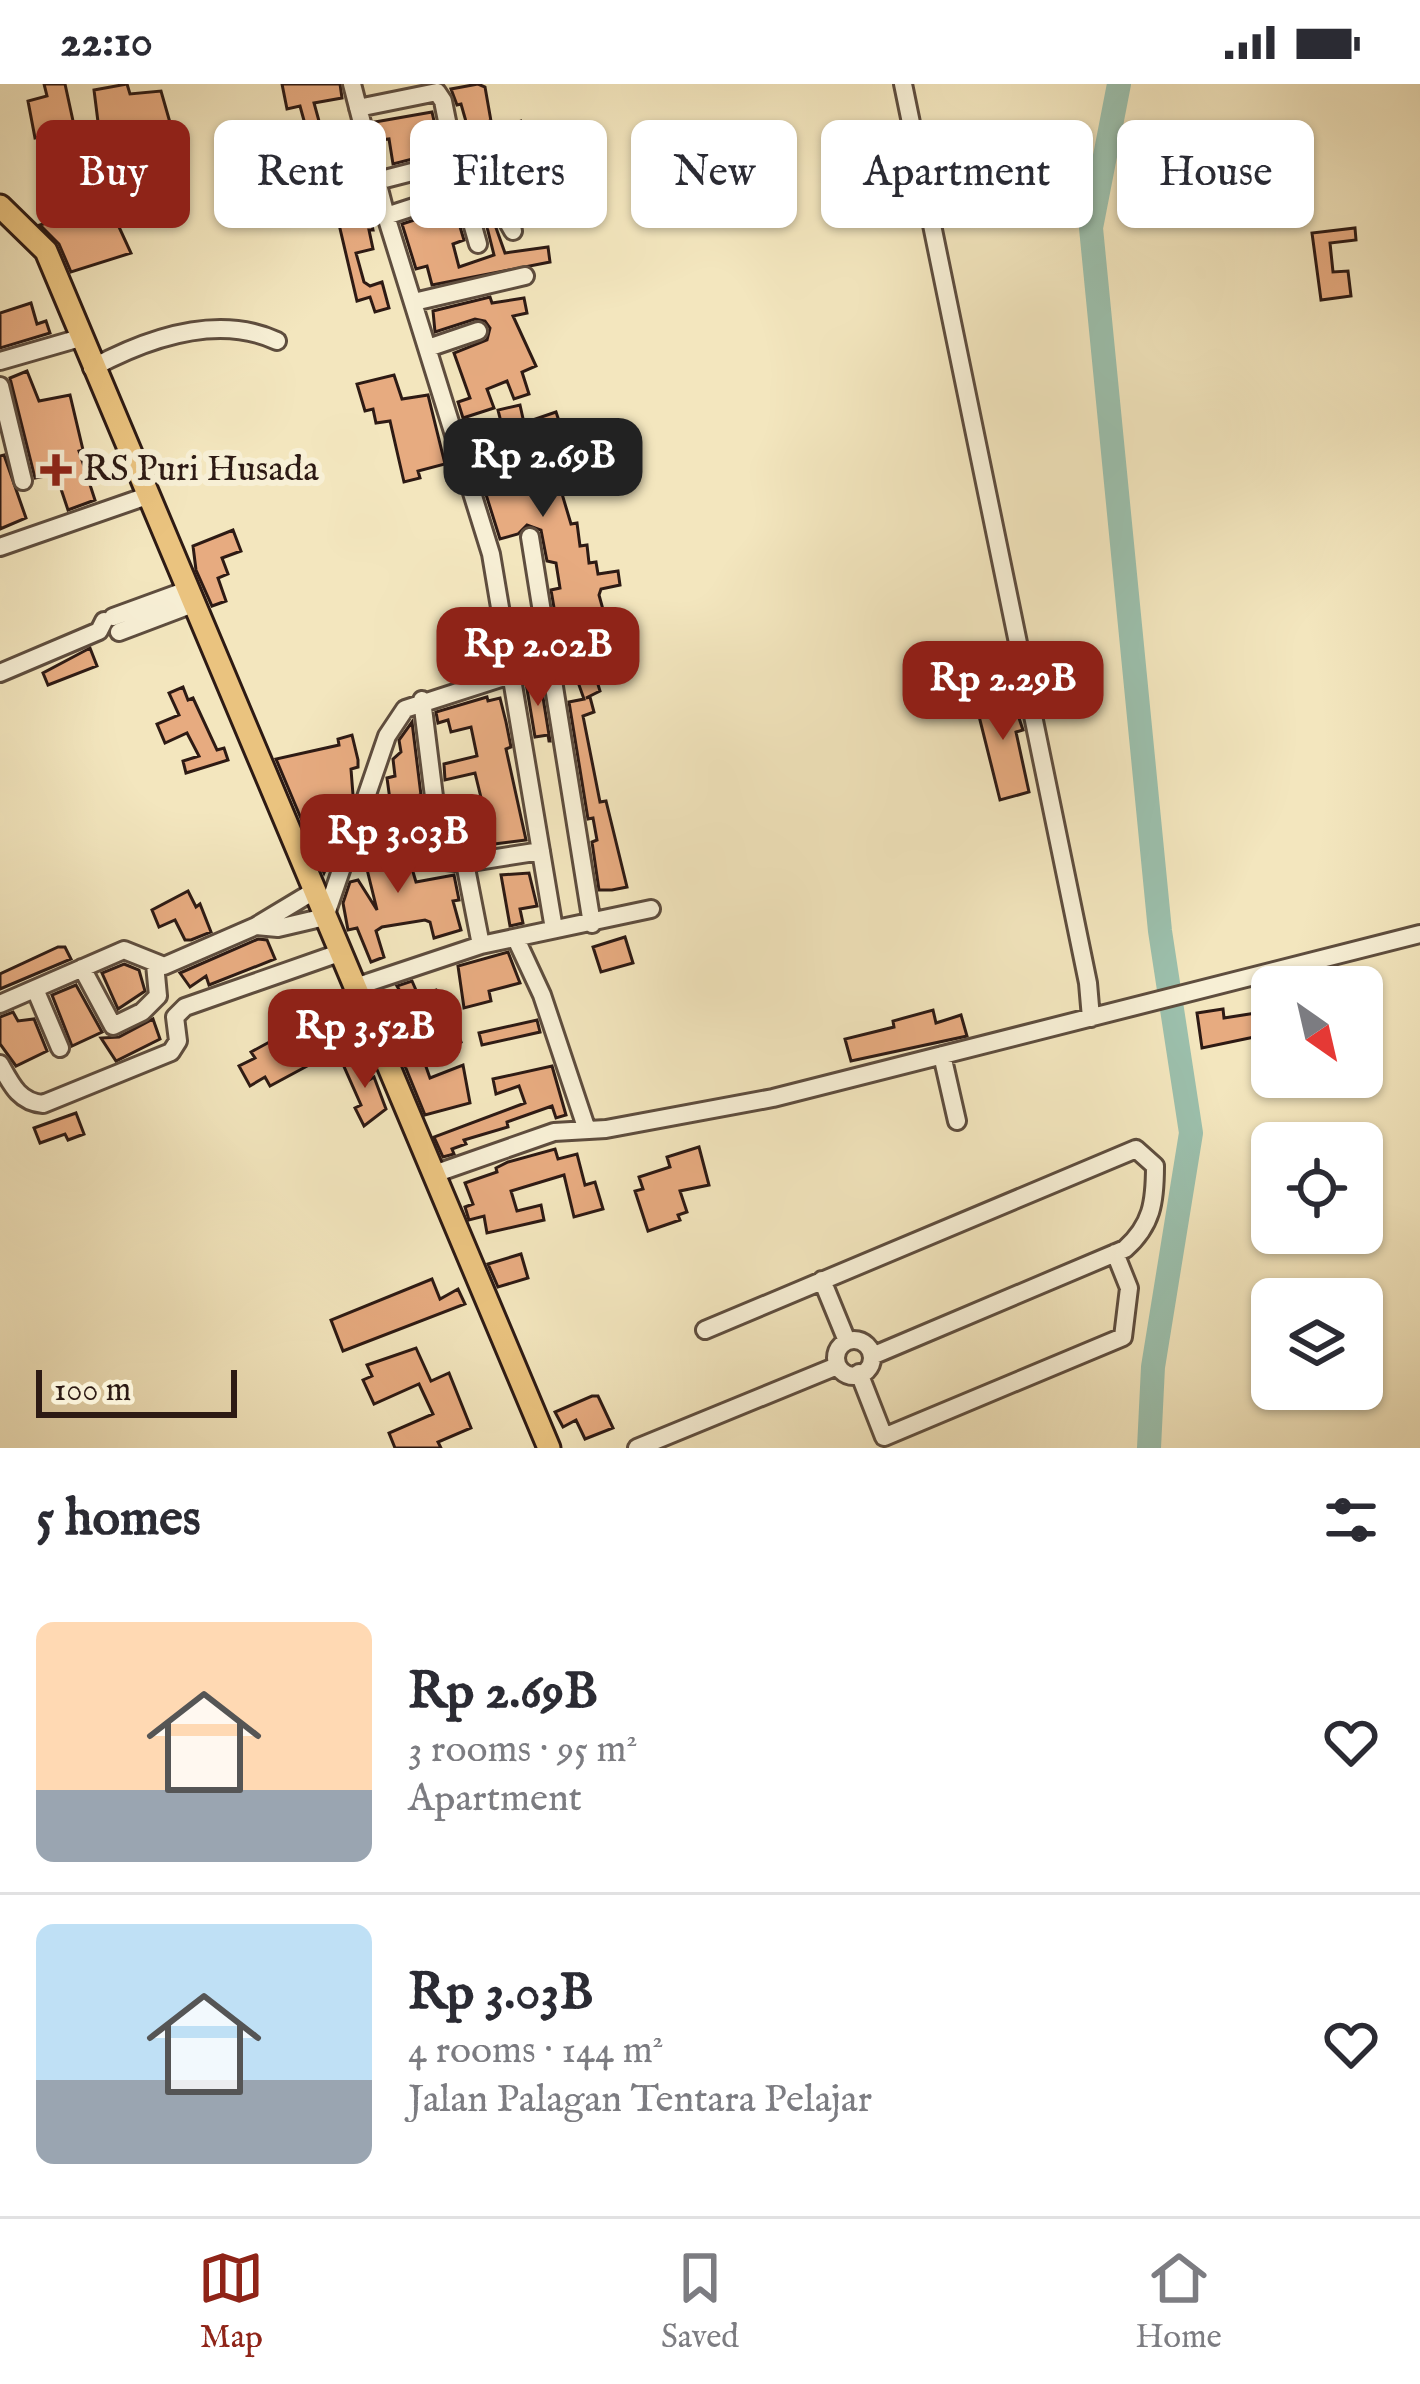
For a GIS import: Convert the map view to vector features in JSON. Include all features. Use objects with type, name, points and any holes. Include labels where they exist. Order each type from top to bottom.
[{"type":"main road","points":[[0,206],[46,251],[549,1448]]},
{"type":"street","points":[[352,84],[361,120]]},
{"type":"street","points":[[903,84],[1088,983],[1091,1018]]},
{"type":"street","points":[[358,108],[436,92],[447,120]]},
{"type":"street","points":[[410,208],[386,216],[490,554],[554,928]]},
{"type":"street","points":[[474,228],[478,244]]},
{"type":"street","points":[[414,302],[525,276]]},
{"type":"street","points":[[428,348],[478,331]]},
{"type":"street","points":[[92,368],[173,333],[220,332],[277,341]]},
{"type":"street","points":[[0,361],[80,338]]},
{"type":"street","points":[[0,386],[23,481]]},
{"type":"street","points":[[0,547],[147,496]]},
{"type":"street","points":[[530,537],[592,924]]},
{"type":"street","points":[[0,673],[190,597]]},
{"type":"street","points":[[256,926],[278,928],[325,916],[387,736],[405,709],[550,662]]},
{"type":"street","points":[[1031,705],[1087,690]]},
{"type":"street","points":[[422,700],[441,853],[446,861],[465,863],[541,851]]},
{"type":"street","points":[[465,863],[481,945]]},
{"type":"street","points":[[0,1004],[124,950],[164,966],[256,926],[314,892]]},
{"type":"street","points":[[355,987],[481,945],[651,909]]},
{"type":"street","points":[[434,1174],[554,1132],[773,1098],[1420,934]]},
{"type":"street","points":[[516,939],[542,995],[587,1130]]},
{"type":"street","points":[[0,1064],[28,1103],[43,1104],[171,1052],[178,1041],[175,1017],[185,1007],[342,952]]},
{"type":"street","points":[[82,968],[113,1027],[142,1012],[158,996],[155,964]]},
{"type":"street","points":[[35,989],[60,1048]]},
{"type":"street","points":[[942,1055],[957,1121]]},
{"type":"street","points":[[705,1330],[1136,1149],[1155,1166],[1155,1198],[1146,1230],[1115,1253],[872,1356]]},
{"type":"street","points":[[859,1373],[884,1437],[1123,1336],[1130,1288],[1115,1253]]},
{"type":"street","points":[[822,1280],[847,1341]]},
{"type":"street","points":[[847,1341],[864,1342],[872,1356],[871,1369],[847,1376],[837,1366],[836,1348],[847,1341]]},
{"type":"street","points":[[637,1448],[837,1366]]},
{"type":"building","points":[[44,84],[65,84],[73,120],[36,120],[35,138],[28,101],[47,96]]},
{"type":"building","points":[[127,84],[130,94],[161,91],[169,120],[98,120],[94,90]]},
{"type":"building","points":[[282,84],[340,84],[342,98],[314,103],[319,120],[304,120],[300,106],[287,109]]},
{"type":"building","points":[[485,87],[491,120],[466,120],[451,89]]},
{"type":"building","points":[[432,112],[434,120],[410,120],[410,160],[393,164],[386,120]]},
{"type":"building","points":[[402,224],[460,228],[464,240],[453,244],[459,267],[494,255],[487,228],[496,228],[505,253],[548,247],[550,262],[432,285],[427,266],[416,269]]},
{"type":"building","points":[[43,228],[120,228],[131,253],[71,272],[59,244]]},
{"type":"building","points":[[340,228],[373,228],[369,230],[373,249],[356,253],[364,282],[370,286],[382,282],[389,308],[375,312],[370,297],[357,301]]},
{"type":"building","points":[[1355,228],[1356,240],[1330,243],[1333,272],[1348,271],[1351,296],[1321,300],[1312,233]]},
{"type":"building","points":[[490,297],[492,303],[524,298],[527,313],[513,316],[536,366],[522,372],[529,394],[514,399],[507,381],[487,389],[494,408],[463,418],[458,402],[470,398],[454,353],[487,340],[490,328],[475,319],[435,332],[433,311]]},
{"type":"building","points":[[31,303],[37,324],[46,321],[50,333],[0,348],[0,313]]},
{"type":"building","points":[[27,371],[39,401],[70,395],[83,450],[79,451],[95,500],[68,510],[56,474],[35,478],[10,378]]},
{"type":"building","points":[[394,375],[402,399],[428,395],[445,464],[418,471],[420,478],[404,482],[390,421],[376,423],[373,409],[365,411],[357,384]]},
{"type":"building","points":[[520,405],[524,423],[556,412],[562,430],[531,440],[539,471],[554,467],[571,524],[577,523],[580,546],[587,545],[589,563],[596,562],[598,574],[618,571],[620,585],[601,589],[599,595],[605,617],[627,622],[625,635],[614,633],[616,624],[560,643],[551,590],[560,588],[556,563],[547,561],[541,530],[527,525],[518,534],[500,539],[473,453],[484,450],[481,440],[488,439],[487,434],[503,430],[498,410]]},
{"type":"building","points":[[4,455],[26,518],[0,529],[0,456]]},
{"type":"building","points":[[233,530],[241,551],[222,558],[228,574],[218,578],[226,601],[212,606],[196,570],[193,546]]},
{"type":"building","points":[[90,648],[97,666],[48,685],[43,673]]},
{"type":"building","points":[[592,665],[600,691],[586,698],[590,697],[594,712],[583,716],[600,802],[606,801],[627,887],[612,890],[599,890],[592,842],[597,840],[593,818],[588,819],[569,702],[584,699],[574,671]]},
{"type":"building","points":[[540,679],[550,741],[548,735],[535,737],[526,683]]},
{"type":"building","points":[[183,687],[217,750],[224,748],[228,760],[186,773],[183,761],[199,756],[187,733],[165,743],[157,724],[179,715],[169,693]]},
{"type":"building","points":[[1010,691],[1023,730],[1016,732],[1029,792],[1000,800],[975,700]]},
{"type":"building","points":[[487,697],[488,701],[500,698],[526,840],[454,849],[451,832],[486,818],[475,773],[445,780],[444,764],[477,756],[471,727],[451,732],[448,720],[438,723],[436,712]]},
{"type":"building","points":[[412,722],[421,795],[390,800],[387,778],[395,776],[393,759],[401,752],[399,740]]},
{"type":"building","points":[[352,735],[358,760],[358,767],[351,769],[353,795],[319,804],[336,845],[324,873],[276,759],[339,745],[338,739]]},
{"type":"building","points":[[402,835],[416,882],[454,875],[459,900],[453,901],[461,930],[434,938],[425,920],[382,927],[376,931],[384,957],[371,962],[357,928],[348,930],[343,903],[350,882],[358,880],[377,910],[362,849],[368,842]]},
{"type":"building","points":[[529,873],[537,906],[520,909],[523,923],[510,926],[501,875]]},
{"type":"building","points":[[188,891],[196,907],[200,904],[211,932],[185,940],[175,920],[159,927],[152,910]]},
{"type":"building","points":[[625,937],[633,963],[601,972],[593,947]]},
{"type":"building","points":[[258,939],[267,940],[275,959],[209,985],[206,976],[190,987],[180,973]]},
{"type":"building","points":[[65,947],[71,959],[0,989],[0,974]]},
{"type":"building","points":[[508,952],[520,983],[489,991],[491,1001],[464,1008],[458,966]]},
{"type":"building","points":[[124,964],[139,970],[145,991],[118,1009],[102,973]]},
{"type":"building","points":[[412,981],[422,1004],[402,1012],[407,1026],[390,1032],[379,1005],[401,993],[397,986]]},
{"type":"building","points":[[76,985],[102,1032],[72,1046],[52,995]]},
{"type":"building","points":[[436,990],[461,1042],[443,1048],[423,994]]},
{"type":"building","points":[[288,1003],[322,1058],[270,1086],[265,1077],[250,1086],[239,1066],[255,1058],[251,1052],[286,1033],[273,1011]]},
{"type":"building","points":[[1223,1009],[1224,1018],[1251,1014],[1251,1038],[1202,1048],[1197,1013]]},
{"type":"building","points":[[933,1010],[936,1023],[961,1015],[967,1036],[851,1061],[845,1039],[894,1027],[893,1021]]},
{"type":"building","points":[[13,1012],[18,1021],[34,1019],[47,1051],[16,1066],[0,1044],[0,1017]]},
{"type":"building","points":[[153,1019],[160,1039],[116,1061],[101,1038],[119,1037]]},
{"type":"building","points":[[537,1020],[540,1032],[482,1045],[479,1033]]},
{"type":"building","points":[[360,1060],[369,1080],[374,1077],[386,1109],[364,1126],[355,1108],[361,1105],[342,1062]]},
{"type":"building","points":[[424,1061],[430,1078],[463,1065],[470,1103],[425,1115],[405,1066]]},
{"type":"building","points":[[552,1066],[566,1115],[556,1118],[552,1106],[507,1122],[508,1127],[464,1140],[466,1144],[452,1149],[454,1154],[443,1157],[434,1137],[525,1103],[519,1086],[496,1094],[493,1079]]},
{"type":"building","points":[[76,1113],[84,1134],[68,1140],[65,1134],[40,1143],[34,1128]]},
{"type":"building","points":[[699,1147],[709,1185],[680,1191],[687,1212],[678,1215],[680,1220],[648,1231],[635,1191],[643,1189],[639,1177],[670,1167],[667,1157]]},
{"type":"building","points":[[555,1149],[558,1159],[577,1154],[585,1185],[595,1182],[603,1209],[574,1217],[564,1175],[511,1191],[517,1211],[541,1205],[544,1220],[487,1233],[484,1216],[469,1220],[465,1207],[473,1204],[465,1183],[497,1172],[496,1168],[508,1162]]},
{"type":"building","points":[[521,1254],[528,1278],[498,1287],[488,1264]]},
{"type":"building","points":[[432,1279],[440,1299],[458,1289],[465,1304],[343,1351],[331,1320]]},
{"type":"building","points":[[416,1348],[431,1381],[449,1373],[471,1428],[438,1442],[441,1448],[395,1448],[389,1433],[433,1414],[419,1384],[374,1404],[363,1380],[372,1376],[367,1365]]},
{"type":"building","points":[[598,1396],[613,1428],[585,1439],[576,1420],[563,1427],[555,1412]]},
{"type":"waterway","points":[[1119,84],[1091,228],[1160,931],[1191,1133],[1153,1367],[1149,1448]]},
{"type":"place","name":"RS Puri Husada","points":[[56,470]]}]
